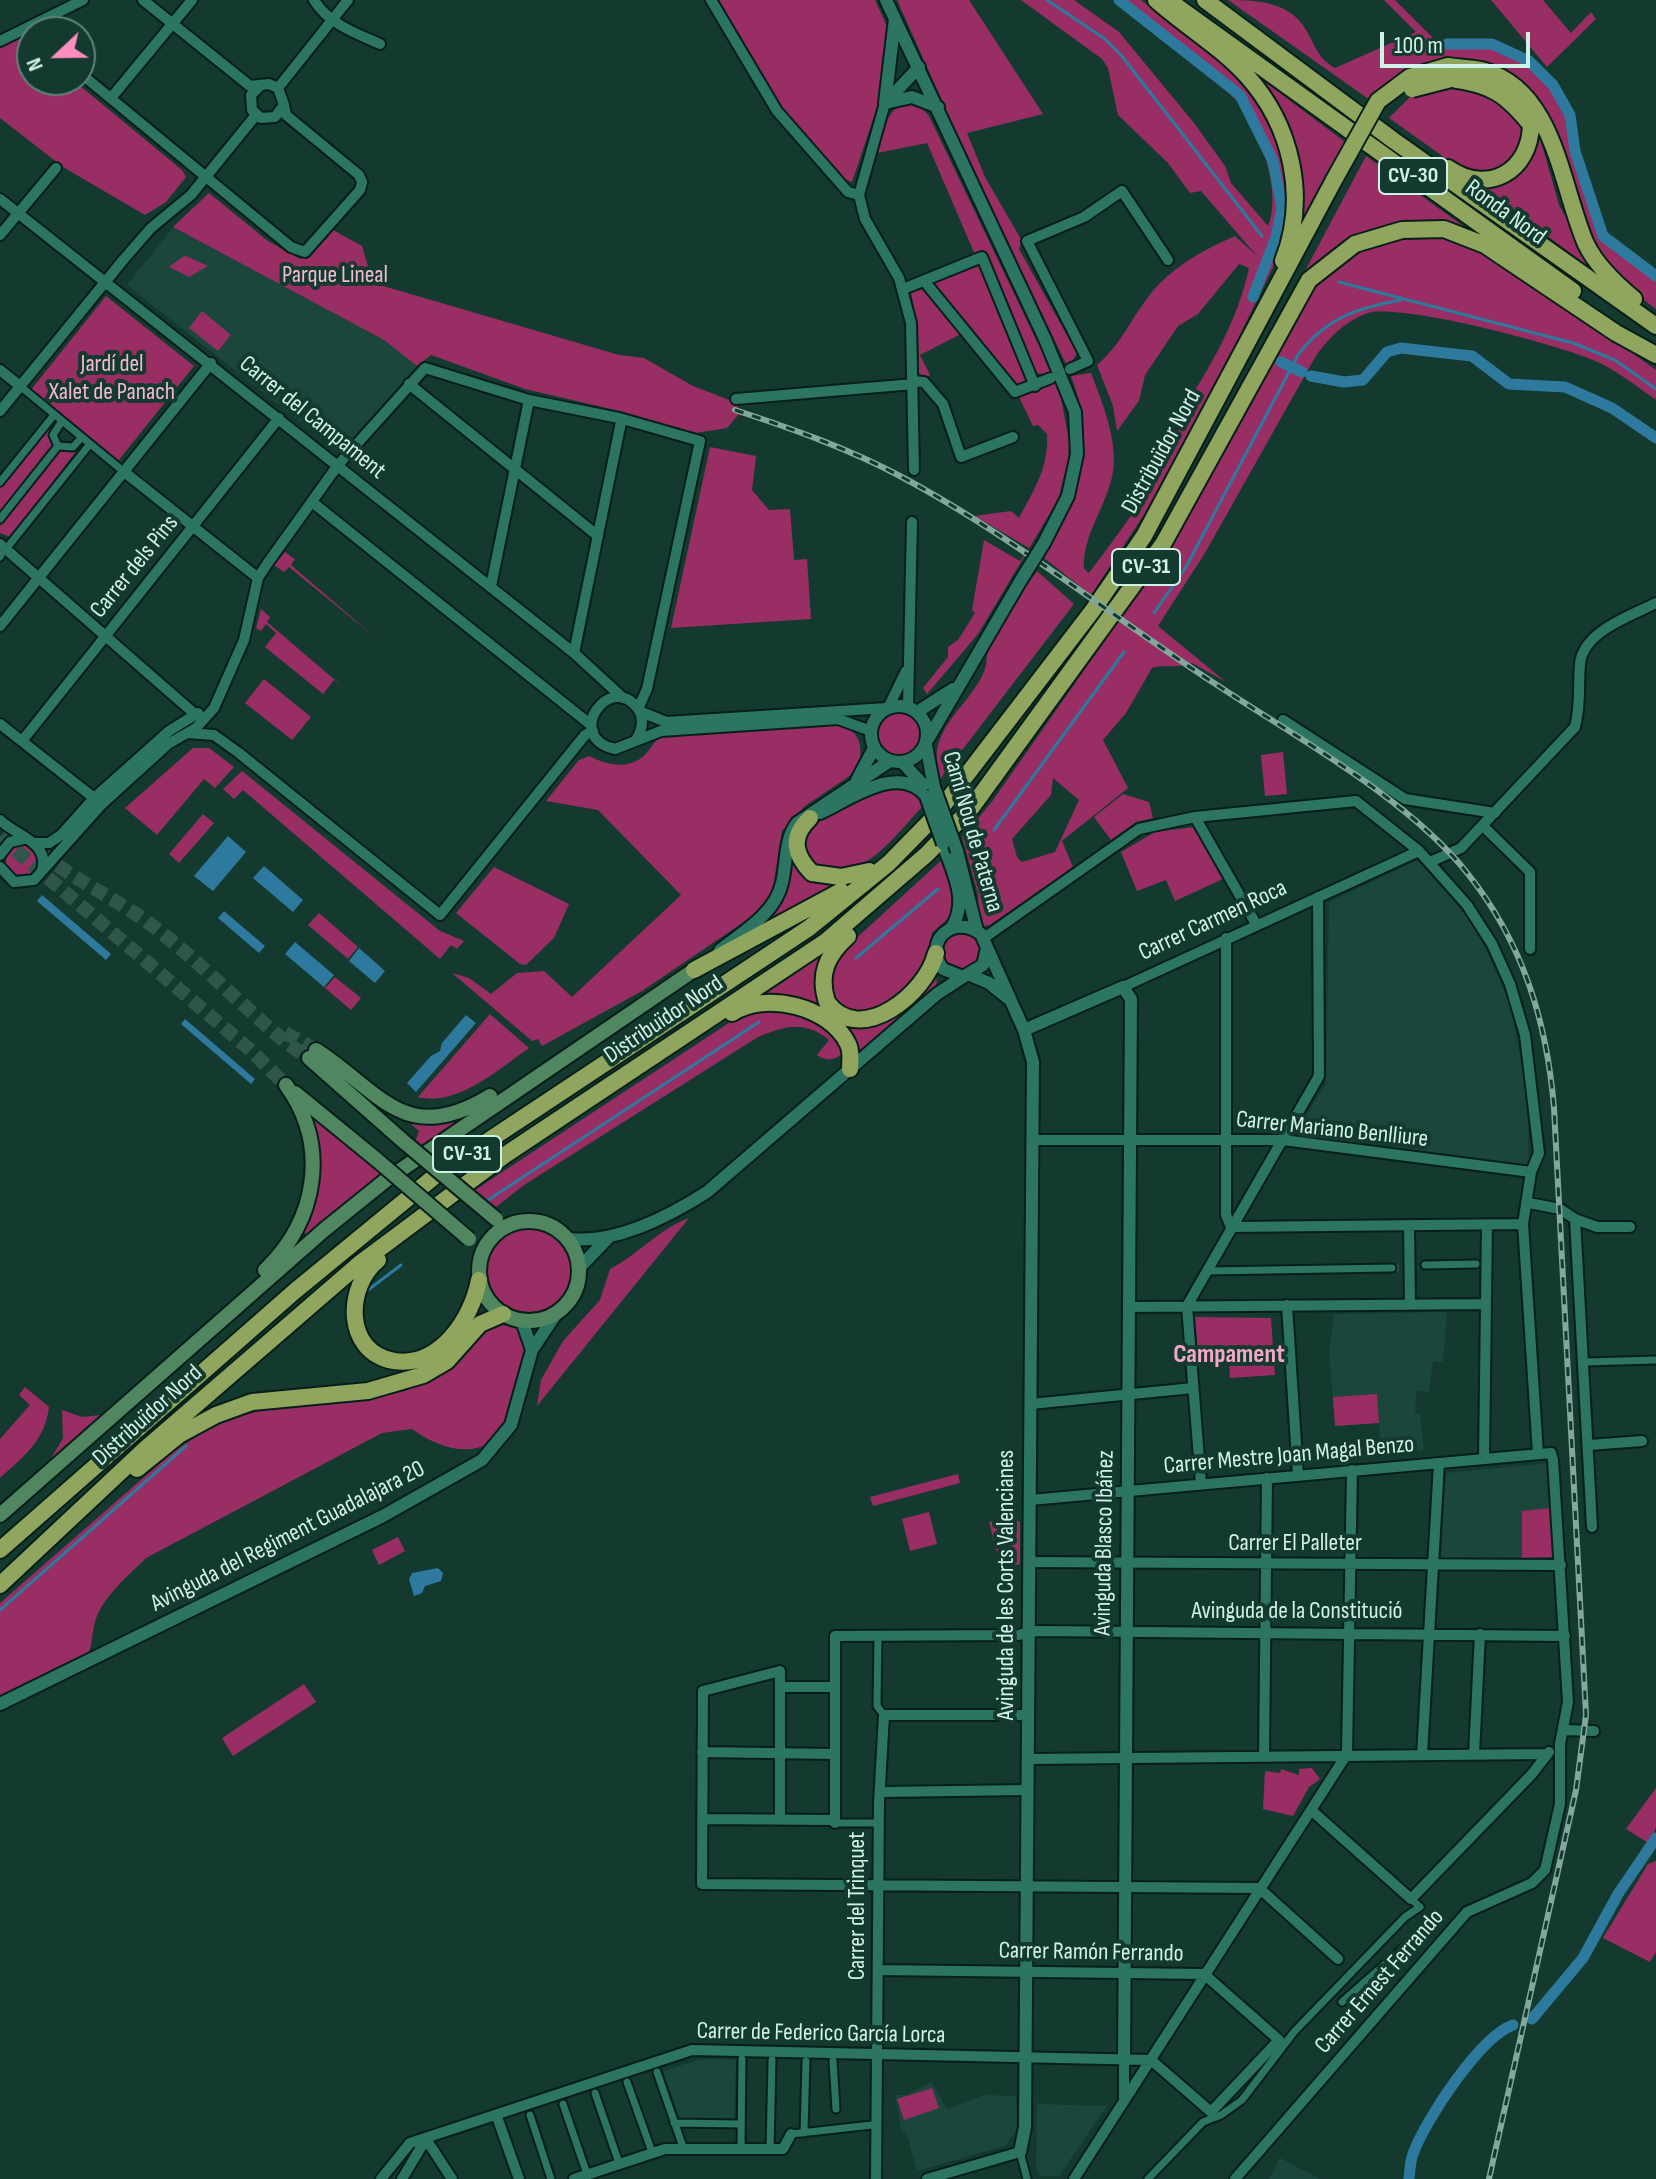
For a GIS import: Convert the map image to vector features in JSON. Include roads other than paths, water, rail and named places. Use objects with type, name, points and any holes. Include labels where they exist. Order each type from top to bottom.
[{"type":"highway","points":[[1156,0],[1245,74],[1275,118],[1292,160],[1295,200],[1289,246],[1226,386]]},
{"type":"highway","name":"Ronda Nord","points":[[1168,0],[1656,355]]},
{"type":"highway","name":"Ronda Nord","points":[[1205,0],[1656,326]]},
{"type":"highway","points":[[1242,394],[1339,181],[1386,109],[1416,86],[1450,72],[1486,71],[1520,91],[1543,120],[1587,247],[1615,283],[1656,319]]},
{"type":"highway","points":[[1349,104],[1461,177],[1491,180],[1516,169],[1531,146],[1531,125],[1510,99],[1450,72]]},
{"type":"highway","name":"CV-31","points":[[1226,386],[1339,181]]},
{"type":"highway","points":[[1242,394],[1309,280],[1355,244],[1402,230],[1444,229],[1485,245],[1616,333],[1656,355]]},
{"type":"highway","name":"Distribuïdor Nord","points":[[0,1550],[295,1291],[435,1176],[809,928],[889,863],[936,815],[1093,610],[1144,536],[1226,386]]},
{"type":"highway","name":"Distribuïdor Nord","points":[[0,1585],[145,1449],[311,1304],[453,1193],[825,942],[927,854],[980,796],[1163,544],[1242,394]]},
{"type":"highway","points":[[694,970],[837,894],[869,871],[929,807],[955,789]]},
{"type":"highway","points":[[810,818],[796,836],[796,849],[801,863],[812,873],[841,877],[869,871]]},
{"type":"highway","points":[[927,854],[905,886],[833,950],[823,976],[827,1002],[848,1019],[869,1020],[925,980],[936,953]]},
{"type":"highway","points":[[674,1042],[696,1037],[742,1006],[766,1001],[792,1005],[833,1026],[848,1043],[850,1069]]},
{"type":"highway","points":[[453,1193],[368,1268],[354,1291],[354,1325],[372,1350],[393,1361],[421,1359],[448,1342],[474,1304],[479,1280]]},
{"type":"highway","points":[[94,1500],[179,1435],[216,1415],[252,1402],[368,1391],[394,1385],[447,1361],[480,1324],[503,1314]]},
{"type":"main road","points":[[0,1515],[195,1342],[386,1180],[694,970]]},
{"type":"main road","points":[[503,1221],[480,1256],[479,1280],[487,1300],[503,1314],[522,1321],[539,1321],[556,1314],[574,1294],[580,1267],[569,1239],[552,1225],[531,1220],[503,1221],[403,1141],[313,1054],[380,1101],[417,1118],[458,1112],[551,1065]]},
{"type":"main road","points":[[195,1342],[288,1247],[306,1210],[311,1147],[305,1121],[286,1085],[469,1239],[480,1256]]},
{"type":"street","points":[[55,16],[83,0]]},
{"type":"street","points":[[143,0],[250,86],[278,88]]},
{"type":"street","points":[[111,98],[192,0]]},
{"type":"street","points":[[314,0],[333,20],[380,44]]},
{"type":"street","points":[[278,88],[348,0]]},
{"type":"street","points":[[711,0],[777,111],[848,192],[859,195]]},
{"type":"street","points":[[694,970],[773,905],[782,886],[791,831],[856,781],[896,762],[917,757],[1044,543],[1068,496],[1077,454],[1075,412],[1045,339],[886,0]]},
{"type":"street","points":[[895,18],[891,76],[859,195],[865,219],[903,289],[911,323],[914,470]]},
{"type":"street","points":[[885,103],[919,67]]},
{"type":"street","points":[[891,76],[919,67]]},
{"type":"street","points":[[96,86],[301,252],[311,248],[362,186],[359,175],[286,115],[278,88]]},
{"type":"street","points":[[260,86],[250,99],[256,115],[266,119],[275,117],[284,105]]},
{"type":"street","points":[[885,103],[912,97],[938,107]]},
{"type":"street","points":[[0,411],[105,281],[151,228],[176,208],[205,177],[256,115]]},
{"type":"street","points":[[0,235],[56,168]]},
{"type":"street","points":[[1070,369],[1088,361],[1027,241],[1084,217],[1122,191],[1168,260]]},
{"type":"street","name":"Carrer del Campament","points":[[0,199],[491,586],[574,653],[623,698]]},
{"type":"street","points":[[903,289],[982,257],[1035,386]]},
{"type":"street","points":[[925,282],[1015,392],[1051,378]]},
{"type":"street","points":[[0,626],[211,363]]},
{"type":"street","points":[[0,867],[6,878],[20,884],[31,882],[102,804],[168,744],[188,733],[209,715],[244,640],[258,578],[338,465],[421,371],[430,367],[529,400],[619,418],[621,422],[700,441],[647,689],[638,710],[642,724],[636,740]]},
{"type":"street","points":[[0,370],[258,578]]},
{"type":"street","points":[[736,399],[924,382],[943,404],[961,457],[1013,437]]},
{"type":"street","points":[[409,384],[598,536]]},
{"type":"street","points":[[491,586],[529,400]]},
{"type":"street","points":[[0,482],[54,415]]},
{"type":"street","name":"Carrer dels Pins","points":[[22,741],[279,418]]},
{"type":"street","points":[[58,446],[53,435],[62,421]]},
{"type":"street","points":[[574,653],[621,422]]},
{"type":"street","points":[[58,446],[73,447],[82,437]]},
{"type":"street","points":[[90,444],[3,550],[39,576],[196,715]]},
{"type":"street","points":[[0,519],[58,446]]},
{"type":"street","points":[[312,502],[592,728],[600,743],[615,749],[661,731],[838,719],[871,731]]},
{"type":"street","points":[[912,522],[908,666],[913,709],[926,724],[927,742]]},
{"type":"street","points":[[1430,862],[1461,848],[1575,727],[1581,706],[1580,660],[1594,636],[1656,603]]},
{"type":"street","points":[[856,781],[874,748],[871,731],[877,716],[888,708],[908,666]]},
{"type":"street","points":[[596,672],[605,700]]},
{"type":"street","points":[[188,733],[214,735],[239,753],[440,915],[592,728],[593,712],[605,700],[623,698],[638,710],[666,722],[913,709],[956,688]]},
{"type":"street","points":[[0,855],[10,842],[44,844],[57,838],[94,798],[169,731],[219,697]]},
{"type":"street","points":[[1283,720],[1405,799],[1495,813]]},
{"type":"street","points":[[0,724],[94,798]]},
{"type":"street","name":"Camí Nou de Paterna","points":[[927,742],[930,792],[943,844],[952,855],[960,897],[960,909],[952,927]]},
{"type":"street","points":[[874,748],[896,762]]},
{"type":"street","name":"Camí Nou de Paterna","points":[[896,762],[930,792],[982,939]]},
{"type":"street","points":[[810,818],[896,781],[930,792]]},
{"type":"street","points":[[982,939],[1139,829],[1195,817],[1356,801],[1419,851],[1467,905],[1492,944],[1510,984],[1532,1075],[1539,1153],[1531,1172],[1529,1203],[1523,1224],[1538,1454]]},
{"type":"street","points":[[810,818],[824,803]]},
{"type":"street","points":[[1195,817],[1256,924]]},
{"type":"street","points":[[0,820],[30,841],[44,856],[41,872]]},
{"type":"street","points":[[1483,826],[1530,872],[1530,949]]},
{"type":"street","name":"Carrer Carmen Roca","points":[[1024,1030],[1419,851]]},
{"type":"street","points":[[1201,1484],[1187,1306],[1319,1076],[1318,897]]},
{"type":"street","points":[[569,1239],[608,1238],[676,1210],[707,1192],[937,994],[983,965],[982,939],[969,926],[952,927],[939,937],[936,953],[943,969],[937,994]]},
{"type":"street","points":[[1226,938],[1226,1215],[1231,1227]]},
{"type":"street","name":"Avinguda de les Corts Valencianes","points":[[982,939],[1024,1030],[1033,1062],[1025,2127],[1020,2152],[1026,2176]]},
{"type":"street","points":[[943,969],[989,983],[1011,1001]]},
{"type":"street","name":"Avinguda Blasco Ibáñez","points":[[1123,987],[1131,999],[1124,2101]]},
{"type":"street","name":"Carrer Mariano Benlliure","points":[[1033,1140],[1283,1140],[1531,1172]]},
{"type":"street","points":[[1529,1203],[1560,1209],[1575,1219],[1597,1227],[1630,1227]]},
{"type":"street","points":[[1575,1219],[1592,1527]]},
{"type":"street","points":[[1231,1227],[1523,1224]]},
{"type":"street","points":[[1409,1225],[1410,1304]]},
{"type":"street","points":[[1484,1459],[1486,1304],[1481,1264],[1487,1225]]},
{"type":"street","points":[[580,1267],[608,1238]]},
{"type":"street","points":[[1207,1271],[1481,1264]]},
{"type":"street","points":[[1129,1307],[1486,1304]]},
{"type":"street","points":[[1287,1305],[1298,1475]]},
{"type":"street","name":"Avinguda del Regiment Guadalajara 20","points":[[0,1704],[369,1523],[482,1460],[511,1425],[532,1350],[556,1314]]},
{"type":"street","points":[[522,1321],[532,1350]]},
{"type":"street","points":[[1585,1362],[1656,1360]]},
{"type":"street","points":[[1031,1404],[1193,1388]]},
{"type":"street","points":[[1589,1445],[1642,1441]]},
{"type":"street","name":"Carrer Mestre Joan Magal Benzo","points":[[1030,1500],[1551,1453]]},
{"type":"street","name":"Carrer Ernest Ferrando","points":[[1235,2179],[1467,1912],[1532,1883],[1545,1870],[1560,1804],[1560,1744],[1568,1702],[1551,1453]]},
{"type":"street","points":[[1422,1755],[1439,1463]]},
{"type":"street","points":[[1075,2178],[1347,1754],[1352,1470]]},
{"type":"street","points":[[1260,1756],[1267,1478]]},
{"type":"street","name":"Carrer El Palleter","points":[[1029,1562],[1561,1565]]},
{"type":"street","name":"Avinguda de la Constitució","points":[[835,1687],[835,1636],[1264,1631],[1565,1636]]},
{"type":"street","points":[[1474,1754],[1480,1634]]},
{"type":"street","name":"Carrer del Trinquet","points":[[876,2179],[879,1823],[883,1792],[884,1715],[877,1706],[878,1636]]},
{"type":"street","points":[[780,1819],[780,1671],[703,1691],[702,1884],[1259,1888],[1338,1959]]},
{"type":"street","points":[[780,1687],[835,1687],[835,1821]]},
{"type":"street","points":[[884,1715],[1028,1715]]},
{"type":"street","points":[[1564,1730],[1594,1731]]},
{"type":"street","points":[[1148,2179],[1212,2114],[1242,2100],[1294,2032],[1405,1917],[1532,1774],[1546,1754],[1560,1744]]},
{"type":"street","points":[[702,1752],[835,1754]]},
{"type":"street","points":[[1028,1759],[1546,1754]]},
{"type":"street","points":[[1546,1754],[1559,1779]]},
{"type":"street","points":[[883,1792],[1027,1790]]},
{"type":"street","points":[[1311,1810],[1416,1903]]},
{"type":"street","points":[[702,1819],[879,1823]]},
{"type":"street","points":[[1342,2002],[1417,1936]]},
{"type":"street","name":"Carrer Ramón Ferrando","points":[[878,1970],[1204,1974],[1279,2040],[1212,2114]]},
{"type":"street","name":"Carrer de Federico García Lorca","points":[[381,2179],[410,2143],[497,2117],[692,2050],[1151,2060]]},
{"type":"street","points":[[741,2148],[742,2059]]},
{"type":"street","points":[[770,2149],[772,2060]]},
{"type":"street","points":[[1151,2060],[1212,2114]]},
{"type":"street","points":[[804,2133],[806,2061]]},
{"type":"street","points":[[833,2061],[836,2109]]},
{"type":"street","points":[[657,2072],[683,2147]]},
{"type":"street","points":[[627,2082],[652,2152]]},
{"type":"street","points":[[595,2093],[619,2163]]},
{"type":"street","points":[[563,2104],[587,2174]]},
{"type":"street","points":[[530,2115],[551,2179]]},
{"type":"street","points":[[497,2117],[519,2179]]},
{"type":"street","points":[[674,2123],[741,2124]]},
{"type":"street","points":[[574,2179],[652,2152],[683,2147],[783,2149],[791,2134],[872,2125]]},
{"type":"street","points":[[402,2179],[426,2139],[452,2179]]},
{"type":"street","points":[[927,2179],[1020,2152]]},
{"type":"water","points":[[228,836],[246,852],[213,891],[194,876]]},
{"type":"water","points":[[264,866],[303,900],[293,912],[253,878]]},
{"type":"water","points":[[42,895],[111,954],[106,960],[37,901]]},
{"type":"water","points":[[224,911],[265,946],[259,953],[218,918]]},
{"type":"water","points":[[295,942],[334,975],[324,987],[285,954]]},
{"type":"water","points":[[359,948],[385,971],[375,983],[349,961]]},
{"type":"water","points":[[466,1015],[476,1023],[416,1092],[407,1083],[431,1056],[440,1051],[442,1043]]},
{"type":"water","points":[[185,1019],[255,1079],[251,1084],[181,1024]]},
{"type":"water","points":[[438,1568],[443,1573],[441,1581],[425,1586],[422,1593],[414,1596],[409,1579],[412,1573]]},
{"type":"waterway","points":[[1047,0],[1105,39],[1121,55],[1262,236]]},
{"type":"waterway","points":[[1119,0],[1240,95],[1273,161],[1282,208],[1276,237],[1253,297]]},
{"type":"waterway","points":[[1447,44],[1492,44],[1529,61],[1553,85],[1570,115],[1575,151],[1603,236],[1656,276]]},
{"type":"waterway","points":[[1339,282],[1573,343],[1615,360],[1656,389]]},
{"type":"waterway","points":[[1154,613],[1186,567],[1298,355],[1331,323],[1356,311],[1401,300]]},
{"type":"waterway","points":[[1311,376],[1344,382],[1363,380],[1387,352],[1401,348],[1472,356],[1509,384],[1565,387],[1612,408],[1656,438]]},
{"type":"waterway","points":[[1281,362],[1302,372]]},
{"type":"waterway","points":[[994,830],[1124,652]]},
{"type":"waterway","points":[[856,958],[938,889]]},
{"type":"waterway","points":[[488,1200],[759,1022]]},
{"type":"waterway","points":[[368,1290],[401,1265]]},
{"type":"waterway","points":[[0,1610],[186,1446]]},
{"type":"waterway","points":[[1532,2019],[1583,1958],[1618,1894],[1656,1838]]},
{"type":"waterway","points":[[1409,2179],[1419,2139],[1441,2101],[1485,2045],[1513,2025]]},
{"type":"tunnel","points":[[0,837],[248,1048],[286,1085]]},
{"type":"tunnel","points":[[41,853],[149,923],[288,1044],[309,1058]]},
{"type":"tunnel","points":[[285,1033],[316,1050]]},
{"type":"tunnel","points":[[1392,1268],[1401,1268]]},
{"type":"railway","points":[[735,410],[859,456],[940,498],[1020,549],[1177,659],[1350,771],[1415,820],[1444,847],[1487,900],[1518,956],[1538,1014],[1551,1076],[1554,1108],[1586,1715],[1576,1790],[1489,2179]]},
{"type":"district","name":"Campament","points":[[1229,1355]]},
{"type":"park label","name":"Parque Lineal","points":[[335,276]]},
{"type":"park label","name":"Jardí del Xalet de Panach","points":[[112,379]]}]
